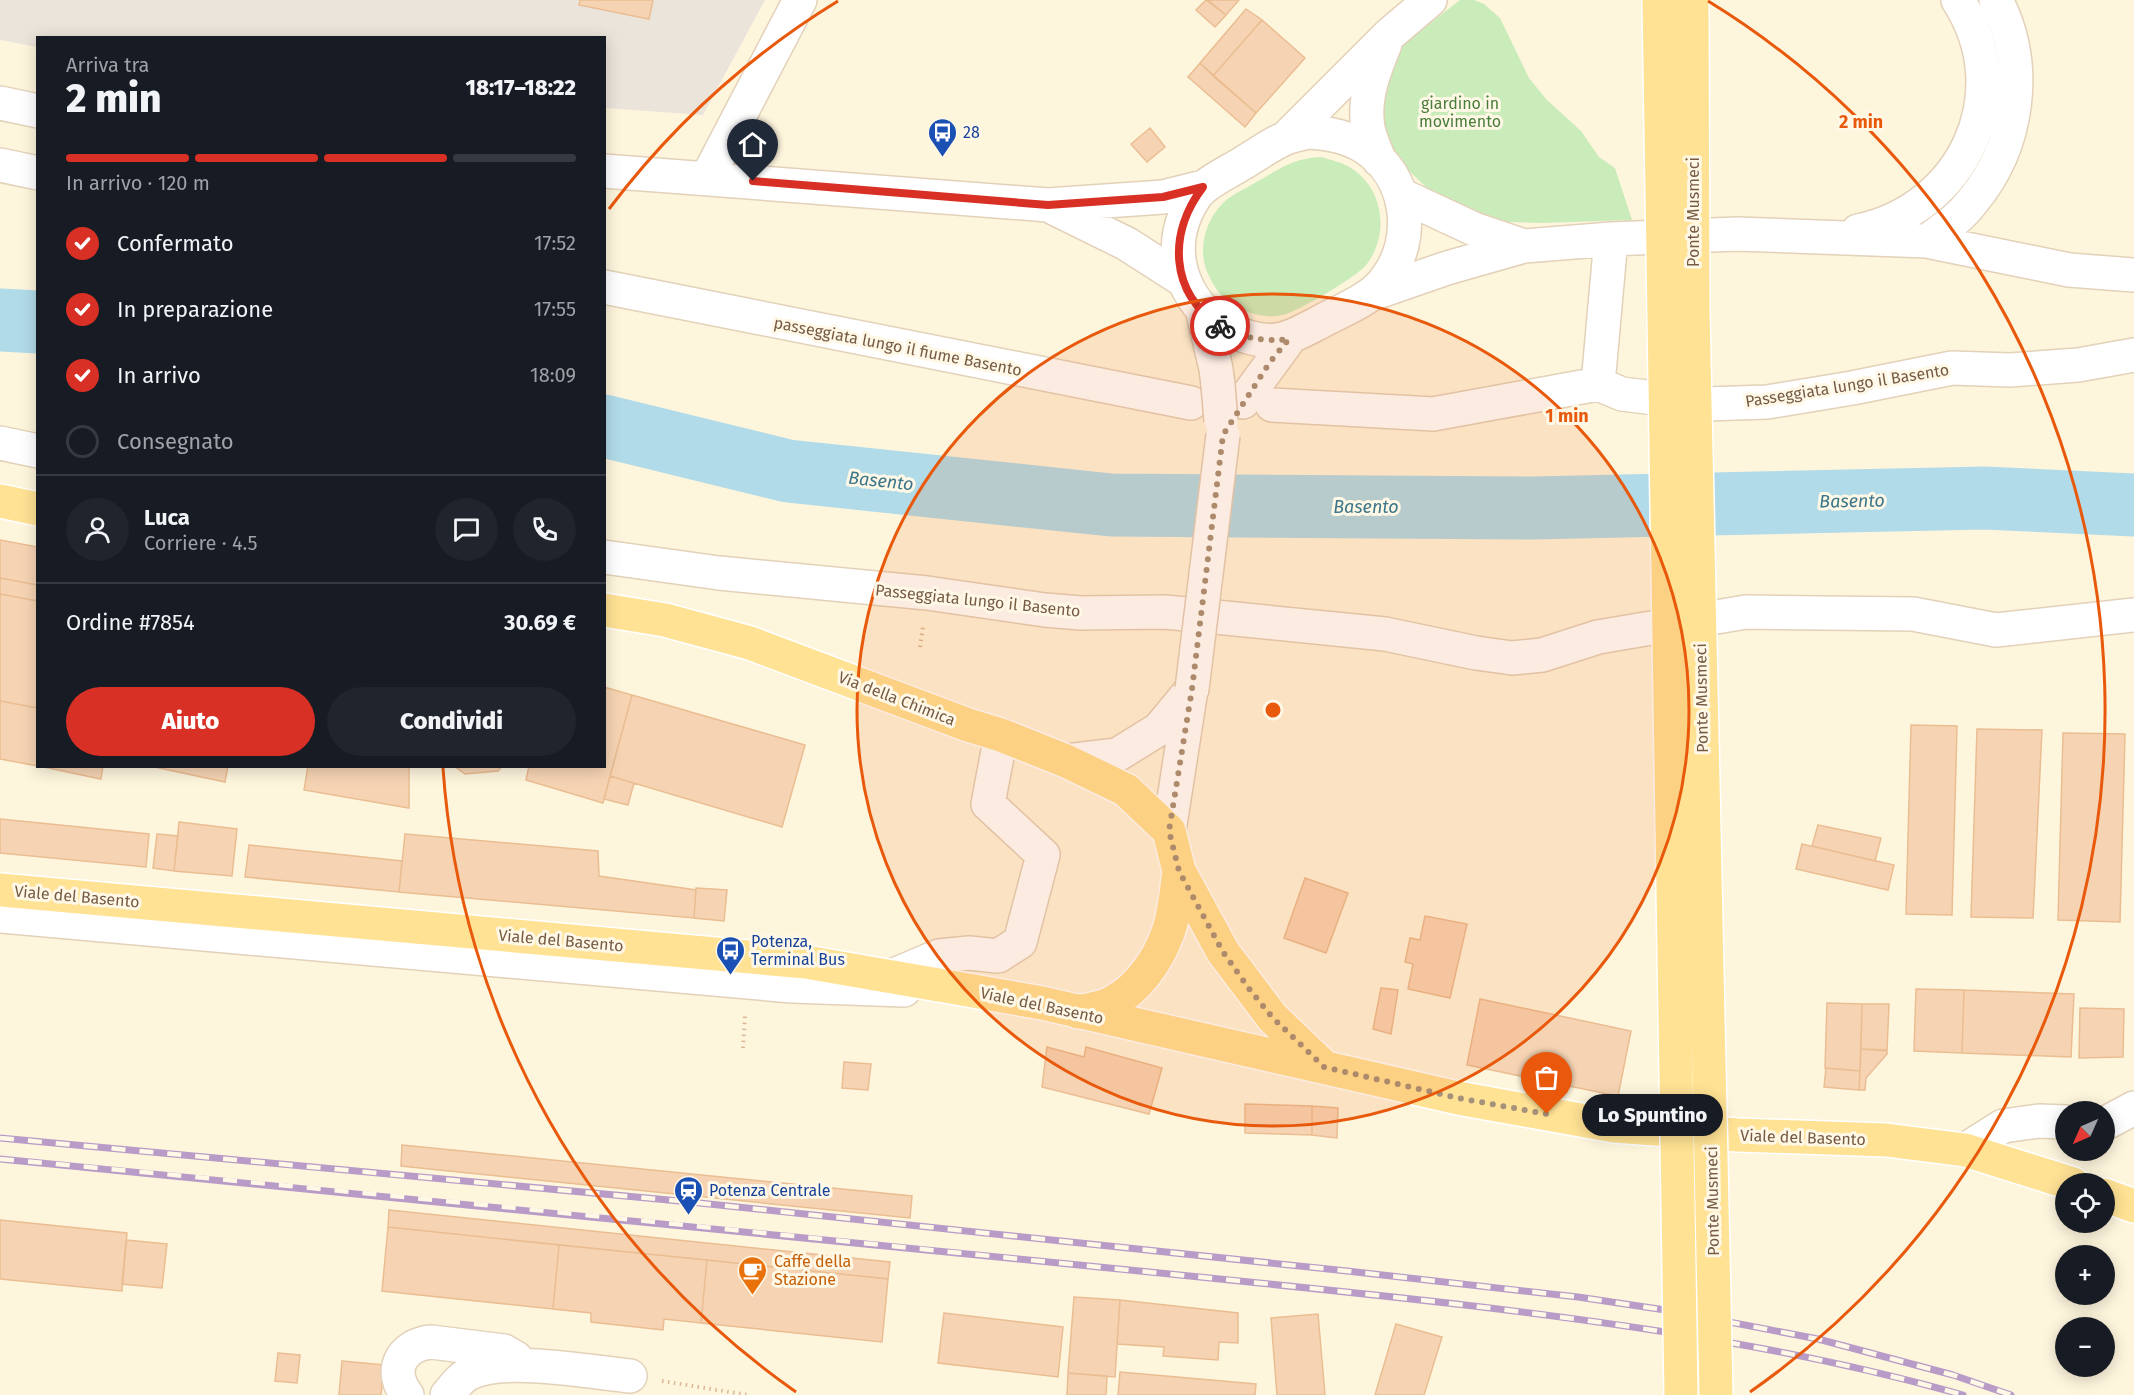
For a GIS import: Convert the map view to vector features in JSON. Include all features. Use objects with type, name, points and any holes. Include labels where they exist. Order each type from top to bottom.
[{"type":"main road","name":"Ponte Musmeci","points":[[1659,0],[1681,1395]]},
{"type":"main road","name":"Ponte Musmeci","points":[[1692,0],[1693,310],[1716,1395]]},
{"type":"main road","points":[[0,501],[36,509]]},
{"type":"main road","name":"Via della Chimica","points":[[606,610],[665,620],[750,642],[968,725],[1001,735],[1066,761],[1126,790],[1169,831]]},
{"type":"main road","points":[[1169,831],[1179,871],[1223,952],[1278,1024],[1324,1067]]},
{"type":"main road","points":[[1078,1012],[1113,1003],[1137,983],[1155,960],[1168,934],[1175,907],[1179,871]]},
{"type":"main road","name":"Viale del Basento","points":[[0,890],[806,962],[994,993],[1458,1098],[1614,1126],[1738,1135],[1886,1140],[1965,1150],[2055,1178]]},
{"type":"main road","points":[[2115,1199],[2134,1206]]},
{"type":"street","points":[[707,178],[800,0]]},
{"type":"street","points":[[606,171],[1048,205],[1163,197],[1203,187],[1286,138],[1390,34],[1430,0]]},
{"type":"street","points":[[1836,236],[1887,223],[1911,212],[1937,191],[1964,157],[1977,125],[1983,83],[1981,58],[1975,33],[1958,0]]},
{"type":"street","points":[[1928,241],[1951,224],[1990,179],[2003,153],[2012,124],[2016,96],[2016,68],[2011,40],[1996,0]]},
{"type":"street","points":[[1379,160],[1368,129],[1367,101],[1373,73],[1390,34]]},
{"type":"street","points":[[0,103],[36,111]]},
{"type":"street","points":[[1286,138],[1308,132],[1328,133],[1365,147],[1393,176],[1405,212],[1402,249],[1395,267],[1372,294]]},
{"type":"street","points":[[0,165],[36,173]]},
{"type":"street","points":[[1169,831],[1192,689],[1223,435],[1216,369],[1203,313],[1183,280],[1179,261],[1182,222],[1191,203],[1203,187]]},
{"type":"street","points":[[1401,195],[1474,229],[1524,246]]},
{"type":"street","points":[[1048,205],[1127,244],[1183,280]]},
{"type":"street","points":[[1203,313],[1234,333],[1252,339],[1270,341],[1289,339],[1372,294],[1447,268],[1524,246],[1611,239],[1737,234],[1928,241],[2069,270],[2134,275]]},
{"type":"street","points":[[1272,405],[1433,414],[1598,384],[1611,239]]},
{"type":"street","name":"passeggiata lungo il fiume Basento","points":[[606,287],[1191,403]]},
{"type":"street","points":[[1223,435],[1263,372],[1289,339]]},
{"type":"street","name":"Passeggiata lungo il Basento","points":[[1598,384],[1622,394],[1705,404],[1767,402],[1952,368],[2010,370],[2078,365],[2134,355]]},
{"type":"street","points":[[0,443],[36,451]]},
{"type":"street","name":"Passeggiata lungo il Basento","points":[[606,557],[719,573],[927,593],[1045,610],[1081,613],[1165,612],[1385,634],[1512,658],[1542,655],[1598,637],[1746,612],[1914,614],[1996,630],[2134,615]]},
{"type":"street","points":[[1066,761],[1117,755],[1159,729],[1192,689]]},
{"type":"street","points":[[892,976],[939,956],[969,953],[998,956],[1020,942],[1043,855],[988,804],[1001,735]]},
{"type":"street","points":[[0,916],[792,986],[994,993]]},
{"type":"street","points":[[2115,1118],[2134,1108]]},
{"type":"street","points":[[1965,1150],[2003,1126],[2039,1121],[2055,1122]]},
{"type":"street","points":[[407,1395],[399,1380],[400,1362],[404,1354],[420,1343],[431,1342],[504,1351],[528,1365]]},
{"type":"street","points":[[447,1395],[473,1371],[528,1365],[630,1376]]},
{"type":"path","points":[[630,1376],[748,1395]]},
{"type":"shaded area","points":[[0,0],[765,0],[703,115],[606,108],[606,36],[36,36],[36,47],[0,40]]},
{"type":"green space","name":"giardino in movimento","points":[[1460,0],[1474,0],[1484,4],[1500,18],[1529,78],[1547,100],[1581,131],[1599,157],[1615,168],[1632,220],[1541,223],[1488,219],[1431,192],[1401,163],[1391,148],[1381,115],[1392,60],[1404,44]]},
{"type":"green space","points":[[1321,157],[1351,168],[1370,187],[1380,212],[1379,239],[1374,252],[1367,264],[1353,276],[1294,311],[1275,316],[1264,316],[1236,307],[1218,291],[1205,265],[1203,246],[1207,227],[1212,218],[1217,210],[1235,194],[1288,164]]},
{"type":"building","points":[[580,0],[653,0],[649,19],[579,5]]},
{"type":"building","points":[[1206,0],[1226,15],[1215,27],[1196,10]]},
{"type":"building","points":[[1208,0],[1239,0],[1226,15]]},
{"type":"building","points":[[1246,9],[1262,20],[1213,76],[1200,63]]},
{"type":"building","points":[[1262,20],[1305,58],[1256,113],[1213,76]]},
{"type":"building","points":[[1200,63],[1256,113],[1245,127],[1188,77]]},
{"type":"building","points":[[1150,128],[1165,147],[1147,162],[1131,144]]},
{"type":"building","points":[[0,540],[36,547],[36,585],[0,578]]},
{"type":"building","points":[[0,578],[36,585],[36,601],[0,594]]},
{"type":"building","points":[[0,594],[36,601],[36,708],[0,701]]},
{"type":"building","points":[[606,688],[632,695],[603,803],[526,780],[529,768],[606,768]]},
{"type":"building","points":[[632,695],[805,745],[782,827],[610,776]]},
{"type":"building","points":[[0,701],[36,708],[36,766],[0,759]]},
{"type":"building","points":[[1911,725],[1957,726],[1952,915],[1906,914]]},
{"type":"building","points":[[1977,729],[2042,730],[2033,918],[1971,917]]},
{"type":"building","points":[[2063,733],[2125,734],[2120,922],[2058,920]]},
{"type":"building","points":[[49,768],[103,768],[101,779]]},
{"type":"building","points":[[159,768],[228,768],[225,782]]},
{"type":"building","points":[[308,768],[409,768],[409,808],[304,790]]},
{"type":"building","points":[[457,768],[500,768],[498,771],[465,774]]},
{"type":"building","points":[[610,776],[634,783],[628,805],[604,799]]},
{"type":"building","points":[[0,819],[149,834],[146,867],[0,853]]},
{"type":"building","points":[[179,822],[237,829],[232,876],[174,871]]},
{"type":"building","points":[[1818,825],[1881,838],[1875,861],[1812,846]]},
{"type":"building","points":[[157,834],[178,836],[174,871],[153,868]]},
{"type":"building","points":[[405,834],[598,851],[599,876],[696,890],[694,918],[399,892]]},
{"type":"building","points":[[1802,844],[1894,865],[1888,890],[1796,869]]},
{"type":"building","points":[[249,845],[402,861],[399,892],[245,877]]},
{"type":"building","points":[[1305,878],[1348,893],[1326,953],[1284,938]]},
{"type":"building","points":[[696,888],[727,890],[724,921],[694,918]]},
{"type":"building","points":[[1425,916],[1467,924],[1450,998],[1408,989],[1413,964],[1405,962],[1410,938],[1420,940]]},
{"type":"building","points":[[1381,988],[1398,990],[1391,1034],[1373,1029]]},
{"type":"building","points":[[1916,989],[1964,990],[1962,1053],[1914,1051]]},
{"type":"building","points":[[1964,990],[2074,994],[2071,1057],[1962,1053]]},
{"type":"building","points":[[1480,999],[1631,1031],[1618,1096],[1467,1065]]},
{"type":"building","points":[[1827,1003],[1862,1004],[1860,1071],[1825,1068]]},
{"type":"building","points":[[1862,1004],[1889,1004],[1887,1051],[1861,1049]]},
{"type":"building","points":[[2080,1008],[2124,1009],[2123,1057],[2079,1058]]},
{"type":"building","points":[[1047,1047],[1084,1057],[1086,1047],[1162,1068],[1149,1114],[1042,1087]]},
{"type":"building","points":[[1861,1049],[1887,1050],[1887,1054],[1866,1078],[1865,1090],[1859,1090]]},
{"type":"building","points":[[844,1062],[871,1064],[868,1090],[842,1088]]},
{"type":"building","points":[[1826,1068],[1860,1071],[1859,1090],[1824,1087]]},
{"type":"building","points":[[1245,1104],[1312,1106],[1312,1135],[1245,1133]]},
{"type":"building","points":[[1312,1106],[1338,1108],[1337,1138],[1312,1135]]},
{"type":"building","points":[[402,1145],[912,1196],[910,1218],[401,1166]]},
{"type":"building","points":[[389,1210],[890,1262],[888,1279],[388,1227]]},
{"type":"building","points":[[0,1220],[127,1233],[122,1291],[0,1279]]},
{"type":"building","points":[[388,1227],[559,1245],[553,1309],[382,1291]]},
{"type":"building","points":[[126,1240],[167,1244],[162,1288],[122,1284]]},
{"type":"building","points":[[559,1245],[707,1260],[701,1323],[664,1319],[663,1330],[591,1322],[591,1313],[553,1309]]},
{"type":"building","points":[[707,1260],[888,1279],[882,1342],[701,1323]]},
{"type":"building","points":[[1074,1297],[1120,1300],[1115,1377],[1068,1373]]},
{"type":"building","points":[[1120,1300],[1238,1313],[1238,1343],[1219,1342],[1218,1360],[1163,1356],[1164,1347],[1117,1344]]},
{"type":"building","points":[[944,1313],[1063,1327],[1058,1377],[938,1363]]},
{"type":"building","points":[[1318,1314],[1325,1395],[1277,1395],[1271,1318]]},
{"type":"building","points":[[1396,1324],[1442,1337],[1424,1395],[1375,1395]]},
{"type":"building","points":[[278,1353],[300,1355],[297,1383],[275,1381]]},
{"type":"building","points":[[342,1361],[384,1365],[381,1395],[339,1395]]},
{"type":"building","points":[[1120,1372],[1256,1384],[1255,1395],[1118,1395]]},
{"type":"building","points":[[1068,1373],[1107,1376],[1106,1395],[1067,1395]]},
{"type":"waterway","name":"Basento","points":[[0,320],[36,322]]},
{"type":"waterway","name":"Basento","points":[[606,426],[788,471],[1111,505],[1532,508],[1984,498],[2134,505]]},
{"type":"railway","points":[[0,1138],[690,1202],[1578,1297],[1672,1311],[1818,1339],[1953,1375],[2011,1395]]},
{"type":"railway","points":[[0,1159],[550,1212],[1465,1305],[1716,1340],[1840,1364],[1963,1395]]},
{"type":"way so far","points":[[1220,326],[1252,339],[1270,341],[1289,339],[1270,362],[1223,435],[1192,689],[1169,831],[1179,871],[1223,952],[1250,990],[1272,1017],[1324,1067],[1458,1098],[1547,1114]]},
{"type":"place","name":"28","points":[[942,158]]},
{"type":"place","name":"Potenza, Terminal Bus","points":[[730,976]]},
{"type":"place","name":"Lo Spuntino","points":[[1547,1114]]},
{"type":"place","name":"Potenza Centrale","points":[[688,1216]]},
{"type":"place","name":"Caffe della Stazione","points":[[753,1296]]},
{"type":"route","points":[[753,181],[1048,205],[1163,197],[1203,187],[1191,203],[1182,222],[1179,261],[1183,280],[1192,298],[1203,313],[1220,326]]}]
